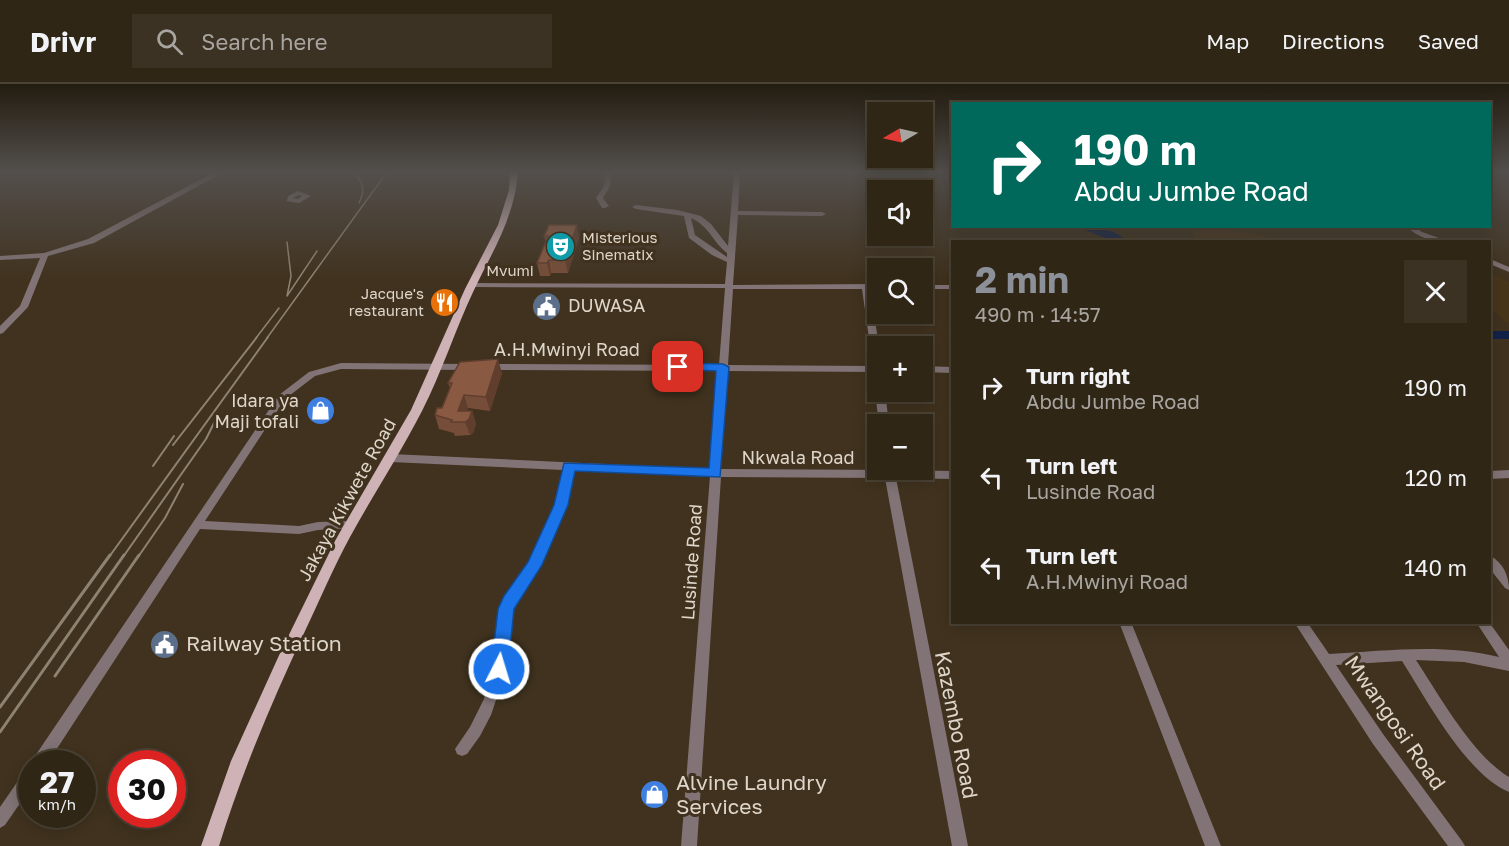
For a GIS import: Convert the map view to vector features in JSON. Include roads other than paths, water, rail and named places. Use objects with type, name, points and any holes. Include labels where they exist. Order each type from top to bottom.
[{"type":"main road","name":"Jakaya Kikwete Road","points":[[210,846],[226,792],[287,652],[349,525],[391,458],[437,367],[471,285],[509,208]]},
{"type":"street","points":[[0,258],[45,255],[92,241],[155,208]]},
{"type":"street","points":[[640,208],[700,219],[716,233],[723,248],[730,256]]},
{"type":"street","name":"Lusinde Road","points":[[689,846],[733,213],[736,208]]},
{"type":"street","points":[[733,213],[822,214]]},
{"type":"street","points":[[687,215],[692,236],[702,241],[719,258],[730,256]]},
{"type":"street","points":[[1411,228],[1419,234],[1440,240]]},
{"type":"street","points":[[0,331],[24,307],[45,255]]},
{"type":"street","points":[[1491,261],[1509,270]]},
{"type":"street","name":"Mvumi","points":[[471,285],[866,286]]},
{"type":"street","points":[[866,286],[873,336]]},
{"type":"street","points":[[933,287],[951,287]]},
{"type":"street","name":"A.H.Mwinyi Road","points":[[47,750],[282,397],[312,374],[341,366],[867,369]]},
{"type":"street","points":[[933,369],[951,370]]},
{"type":"street","name":"Nkwala Road","points":[[391,458],[715,473],[867,472]]},
{"type":"street","points":[[462,748],[479,730],[492,698],[499,669],[506,609],[534,565],[561,505],[569,466]]},
{"type":"street","name":"Nkwala Road","points":[[933,474],[951,475]]},
{"type":"street","points":[[1491,475],[1509,474]]},
{"type":"street","name":"Kazembo Road","points":[[891,480],[960,846]]},
{"type":"street","points":[[196,525],[298,530],[318,526],[349,525]]},
{"type":"street","points":[[1491,562],[1509,585]]},
{"type":"street","points":[[1126,624],[1213,846]]},
{"type":"street","name":"Mwangosi Road","points":[[1301,624],[1378,739],[1457,846]]},
{"type":"street","points":[[1483,624],[1509,663]]},
{"type":"street","points":[[1474,656],[1489,652],[1495,641]]},
{"type":"street","points":[[1326,660],[1406,656],[1474,656],[1509,663]]},
{"type":"street","points":[[1406,656],[1439,706],[1480,761],[1498,780],[1509,786]]},
{"type":"street","points":[[0,820],[18,794]]},
{"type":"waterway","points":[[1087,228],[1117,237],[1120,240]]},
{"type":"waterway","points":[[1491,335],[1509,335]]},
{"type":"railway","points":[[267,338],[361,208]]},
{"type":"railway","points":[[287,242],[291,276],[287,296],[317,251]]},
{"type":"railway","points":[[256,338],[279,308]]},
{"type":"railway","points":[[173,445],[257,337]]},
{"type":"railway","points":[[109,557],[268,337]]},
{"type":"railway","points":[[123,557],[206,439],[215,421]]},
{"type":"railway","points":[[153,466],[174,436]]},
{"type":"railway","points":[[138,557],[165,518],[183,484]]},
{"type":"railway","points":[[0,707],[110,555]]},
{"type":"railway","points":[[0,732],[124,555]]},
{"type":"railway","points":[[55,676],[139,555]]},
{"type":"place","name":"Misterious Sinematix","points":[[561,247]]},
{"type":"place","name":"Jacque's restaurant","points":[[445,303]]},
{"type":"place","name":"DUWASA","points":[[547,306]]},
{"type":"place","name":"Idara ya Maji tofali","points":[[320,411]]},
{"type":"place","name":"Railway Station","points":[[165,644]]},
{"type":"place","name":"Alvine Laundry Services","points":[[655,795]]}]
